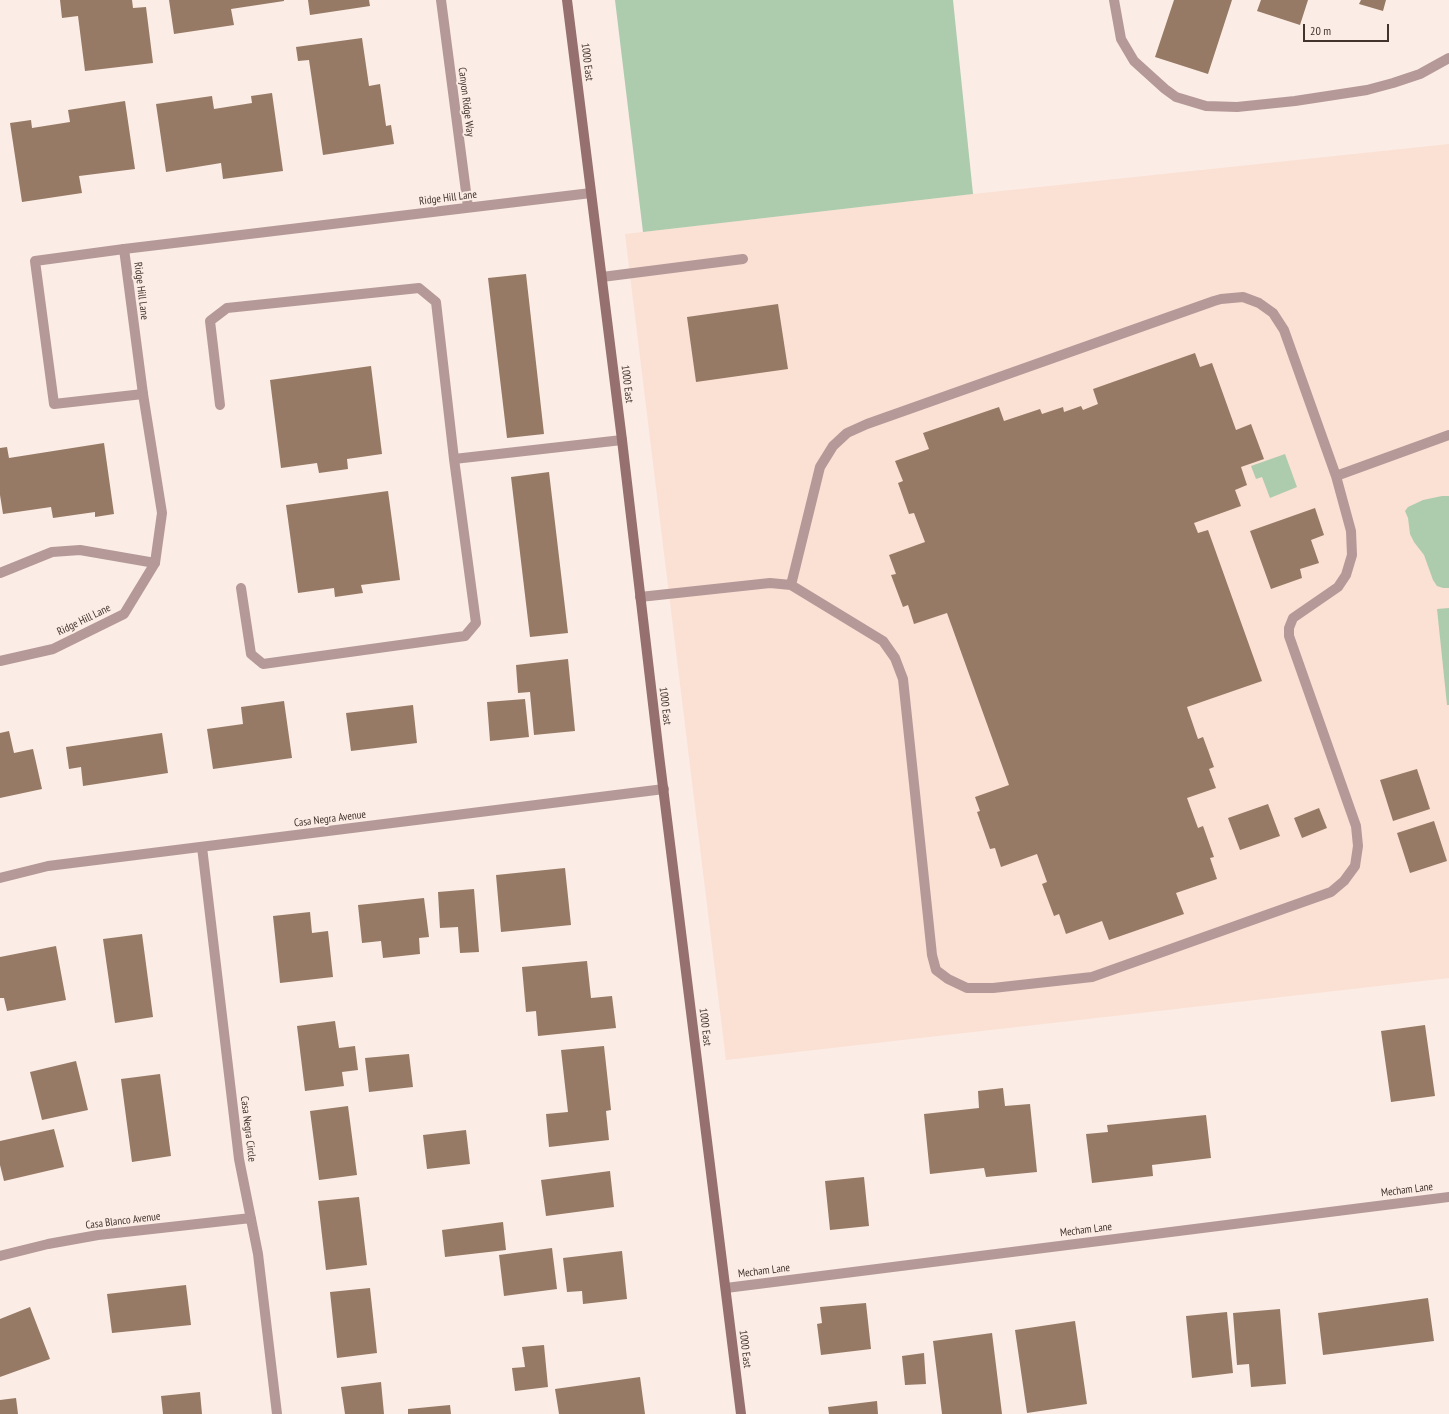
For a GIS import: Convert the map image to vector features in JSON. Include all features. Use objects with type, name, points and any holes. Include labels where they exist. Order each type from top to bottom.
[{"type":"street","name":"Canyon Ridge Way","points":[[441,0],[468,207]]},
{"type":"street","name":"1000 East","points":[[567,0],[592,193],[640,597],[741,1414]]},
{"type":"street","points":[[1114,0],[1121,39],[1134,61],[1176,97],[1206,106],[1236,107],[1335,96],[1367,90],[1420,74],[1449,58]]},
{"type":"street","name":"Ridge Hill Lane","points":[[0,661],[53,649],[124,614],[156,563],[162,513],[143,394],[124,249],[592,193]]},
{"type":"street","points":[[124,249],[35,262],[54,404],[143,394]]},
{"type":"street","points":[[602,277],[743,259]]},
{"type":"street","points":[[220,405],[210,321],[226,308],[419,288],[436,302],[454,459],[476,623],[465,636],[263,664],[251,654],[241,588]]},
{"type":"street","points":[[640,597],[770,582],[791,585],[883,641],[895,658],[903,679],[932,955],[936,970],[948,979],[967,988],[993,988],[1092,978],[1331,892],[1344,881],[1355,866],[1358,846],[1356,826],[1289,636],[1289,628],[1293,618],[1338,587],[1346,575],[1352,555],[1351,531],[1336,476],[1286,335],[1273,313],[1259,303],[1243,297],[1221,299],[867,424],[847,433],[833,446],[820,467],[791,585]]},
{"type":"street","points":[[1336,476],[1449,435]]},
{"type":"street","points":[[454,459],[622,440]]},
{"type":"street","points":[[0,573],[52,552],[80,550],[156,563]]},
{"type":"street","name":"Casa Negra Avenue","points":[[0,878],[48,866],[664,789]]},
{"type":"street","name":"Casa Negra Circle","points":[[202,847],[239,1159],[258,1254],[277,1414]]},
{"type":"street","name":"Mecham Lane","points":[[726,1288],[1449,1196]]},
{"type":"street","name":"Casa Blanco Avenue","points":[[0,1256],[48,1244],[98,1235],[251,1218]]},
{"type":"shaded area","points":[[1449,144],[1449,978],[726,1060],[625,234],[973,194]]},
{"type":"green space","points":[[615,0],[953,0],[973,194],[643,232]]},
{"type":"green space","points":[[1285,454],[1297,487],[1270,498],[1262,477],[1256,479],[1251,466]]},
{"type":"green space","points":[[1449,496],[1449,588],[1437,586],[1433,580],[1424,555],[1410,534],[1408,518],[1405,511],[1408,507],[1423,500]]},
{"type":"green space","points":[[1449,608],[1449,705],[1447,705],[1437,609]]},
{"type":"building","points":[[60,0],[132,0],[133,8],[146,7],[153,63],[85,71],[78,16],[62,18]]},
{"type":"building","points":[[169,0],[284,1],[231,9],[234,25],[174,34]]},
{"type":"building","points":[[308,0],[369,0],[370,6],[310,15]]},
{"type":"building","points":[[1174,0],[1232,0],[1208,74],[1155,57]]},
{"type":"building","points":[[1261,0],[1308,0],[1300,25],[1257,11]]},
{"type":"building","points":[[1361,0],[1386,0],[1383,11],[1359,4]]},
{"type":"building","points":[[362,38],[369,86],[380,84],[386,126],[391,125],[394,144],[323,155],[309,60],[298,61],[296,47]]},
{"type":"building","points":[[272,93],[283,171],[223,179],[221,163],[166,172],[156,104],[212,96],[214,109],[252,103],[251,96]]},
{"type":"building","points":[[125,101],[135,169],[79,176],[82,193],[22,202],[10,123],[31,120],[32,128],[70,122],[68,110]]},
{"type":"building","points":[[526,274],[544,434],[507,438],[488,278]]},
{"type":"building","points":[[778,304],[788,369],[696,382],[687,317]]},
{"type":"building","points":[[1195,353],[1200,367],[1212,363],[1236,430],[1251,424],[1264,459],[1241,467],[1247,485],[1235,490],[1241,506],[1194,523],[1198,533],[1208,530],[1262,681],[1187,707],[1198,739],[1203,737],[1214,767],[1209,769],[1216,788],[1187,798],[1198,828],[1203,826],[1214,857],[1210,858],[1217,879],[1176,893],[1184,914],[1109,940],[1102,921],[1066,934],[1059,914],[1054,916],[1042,884],[1047,882],[1037,854],[1001,867],[995,848],[990,849],[977,812],[980,811],[975,797],[1009,785],[947,613],[914,624],[908,605],[903,607],[891,575],[896,574],[889,555],[925,542],[914,513],[909,514],[898,483],[903,481],[895,461],[929,449],[923,433],[999,407],[1004,421],[1040,409],[1042,414],[1063,407],[1064,412],[1081,406],[1083,410],[1098,404],[1093,389]]},
{"type":"building","points":[[371,366],[382,454],[347,459],[348,469],[319,473],[317,463],[281,468],[270,380]]},
{"type":"building","points":[[104,443],[114,514],[95,517],[95,512],[53,518],[51,507],[3,514],[0,495],[0,448],[7,447],[9,458]]},
{"type":"building","points":[[549,472],[568,633],[530,637],[511,477]]},
{"type":"building","points":[[388,491],[400,580],[361,585],[363,593],[335,597],[334,588],[298,593],[286,505]]},
{"type":"building","points":[[1315,508],[1324,535],[1311,540],[1319,563],[1300,569],[1302,578],[1271,589],[1250,531]]},
{"type":"building","points":[[568,659],[575,731],[534,735],[530,692],[518,693],[516,665]]},
{"type":"building","points":[[525,699],[529,737],[490,741],[487,702]]},
{"type":"building","points":[[284,701],[292,758],[213,769],[207,729],[243,724],[241,707]]},
{"type":"building","points":[[413,705],[417,743],[351,751],[346,713]]},
{"type":"building","points":[[9,731],[14,753],[33,749],[42,789],[0,798],[0,733]]},
{"type":"building","points":[[162,733],[168,773],[83,786],[81,767],[69,769],[66,747]]},
{"type":"building","points":[[1417,769],[1430,809],[1393,821],[1380,780]]},
{"type":"building","points":[[1268,804],[1280,836],[1240,850],[1228,818]]},
{"type":"building","points":[[1319,808],[1327,828],[1302,838],[1294,818]]},
{"type":"building","points":[[1434,821],[1447,861],[1410,873],[1397,833]]},
{"type":"building","points":[[565,868],[571,925],[501,932],[496,875]]},
{"type":"building","points":[[474,889],[479,952],[460,953],[458,927],[440,928],[438,892]]},
{"type":"building","points":[[424,898],[429,937],[419,938],[420,954],[383,958],[381,941],[362,943],[358,905]]},
{"type":"building","points":[[310,912],[312,933],[328,931],[333,977],[280,983],[273,916]]},
{"type":"building","points":[[142,934],[153,1017],[115,1023],[103,939]]},
{"type":"building","points":[[56,946],[66,1000],[7,1011],[4,998],[0,998],[0,957]]},
{"type":"building","points":[[587,961],[591,998],[612,996],[616,1028],[538,1036],[536,1011],[526,1012],[522,967]]},
{"type":"building","points":[[335,1021],[339,1048],[355,1046],[358,1070],[342,1072],[344,1086],[305,1091],[297,1026]]},
{"type":"building","points":[[1425,1025],[1435,1096],[1391,1102],[1381,1031]]},
{"type":"building","points":[[604,1046],[611,1110],[606,1111],[609,1140],[549,1147],[546,1114],[568,1112],[561,1050]]},
{"type":"building","points":[[409,1054],[413,1087],[369,1092],[365,1058]]},
{"type":"building","points":[[76,1061],[88,1110],[42,1120],[30,1072]]},
{"type":"building","points":[[160,1074],[171,1156],[132,1162],[121,1079]]},
{"type":"building","points":[[1003,1088],[1005,1106],[1030,1104],[1037,1172],[986,1177],[984,1168],[930,1174],[924,1114],[979,1108],[978,1091]]},
{"type":"building","points":[[348,1106],[357,1175],[319,1180],[310,1111]]},
{"type":"building","points":[[1206,1115],[1211,1158],[1152,1165],[1153,1176],[1092,1183],[1086,1134],[1108,1132],[1107,1125]]},
{"type":"building","points":[[54,1129],[64,1167],[4,1181],[0,1165],[0,1141]]},
{"type":"building","points":[[466,1130],[470,1164],[427,1169],[423,1135]]},
{"type":"building","points":[[610,1171],[614,1207],[546,1216],[541,1180]]},
{"type":"building","points":[[864,1177],[869,1226],[830,1230],[825,1181]]},
{"type":"building","points":[[359,1197],[367,1265],[326,1270],[318,1201]]},
{"type":"building","points":[[503,1222],[506,1250],[445,1257],[442,1230]]},
{"type":"building","points":[[552,1248],[557,1289],[504,1296],[499,1255]]},
{"type":"building","points":[[622,1251],[627,1299],[583,1304],[582,1291],[567,1292],[563,1258]]},
{"type":"building","points":[[186,1285],[191,1325],[112,1333],[107,1294]]},
{"type":"building","points":[[370,1288],[377,1353],[337,1358],[330,1292]]},
{"type":"building","points":[[1428,1298],[1434,1341],[1323,1355],[1318,1313]]},
{"type":"building","points":[[866,1303],[871,1349],[821,1355],[817,1324],[822,1323],[820,1307]]},
{"type":"building","points":[[30,1307],[50,1359],[0,1377],[0,1319]]},
{"type":"building","points":[[1280,1309],[1286,1384],[1251,1387],[1249,1364],[1237,1365],[1233,1313]]},
{"type":"building","points":[[1227,1312],[1233,1373],[1192,1378],[1186,1316]]},
{"type":"building","points":[[1075,1321],[1087,1404],[1027,1413],[1015,1330]]},
{"type":"building","points":[[992,1333],[1002,1414],[942,1414],[933,1341]]},
{"type":"building","points":[[544,1345],[548,1387],[515,1391],[512,1368],[525,1367],[522,1347]]},
{"type":"building","points":[[924,1353],[926,1384],[905,1385],[902,1356]]},
{"type":"building","points":[[640,1377],[645,1414],[559,1414],[555,1389]]},
{"type":"building","points":[[381,1382],[384,1414],[345,1414],[341,1387]]},
{"type":"building","points":[[200,1392],[202,1414],[163,1414],[161,1396]]},
{"type":"building","points":[[16,1398],[18,1414],[0,1414],[0,1400]]},
{"type":"building","points":[[877,1401],[878,1414],[829,1414],[828,1407]]},
{"type":"building","points":[[450,1405],[451,1414],[408,1414],[408,1409]]}]
